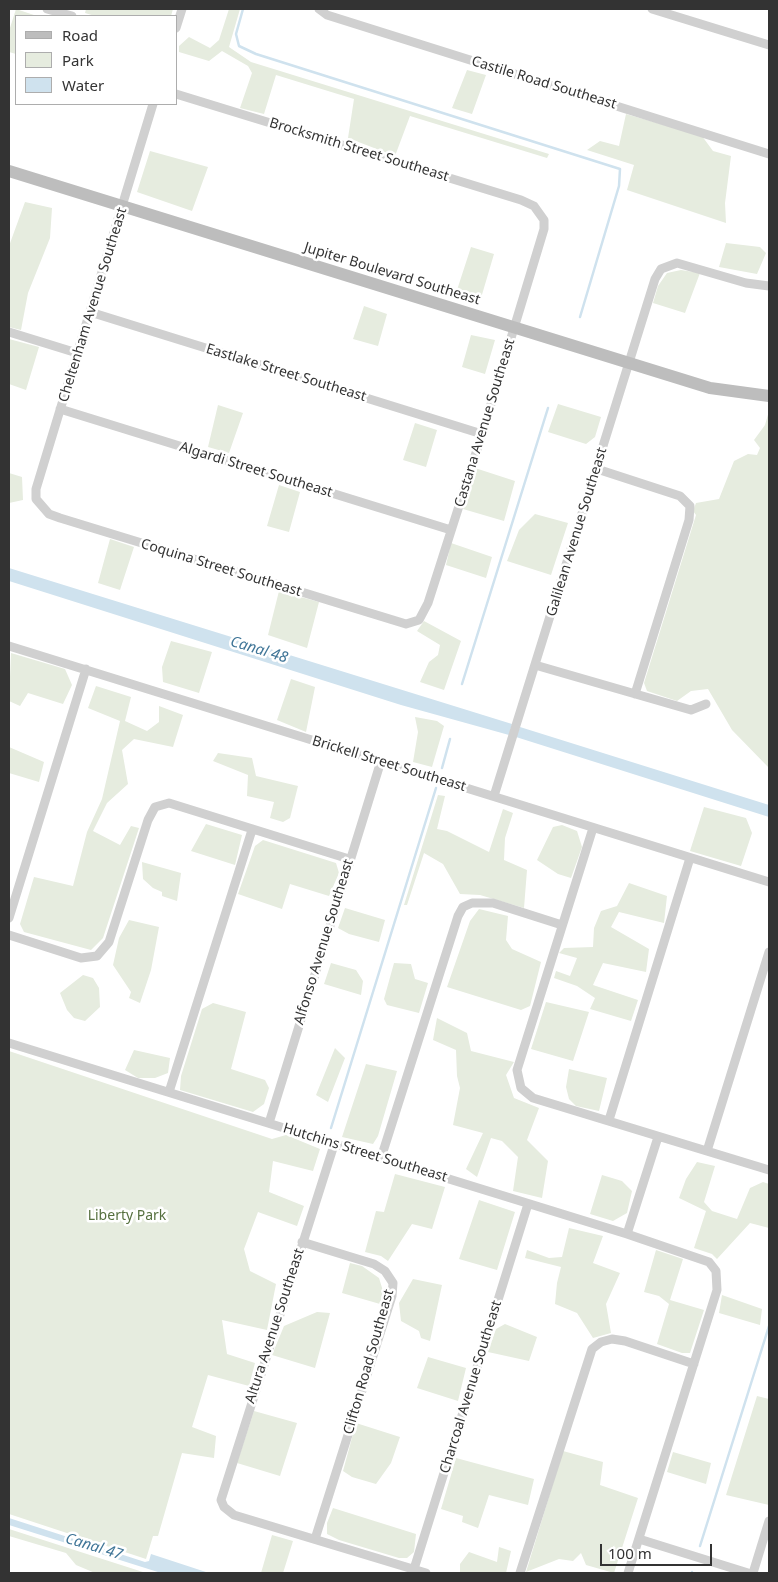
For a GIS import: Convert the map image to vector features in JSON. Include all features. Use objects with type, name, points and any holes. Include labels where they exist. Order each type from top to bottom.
[{"type":"street","points":[[47,9],[68,15]]},
{"type":"street","points":[[178,22],[182,9]]},
{"type":"street","name":"Castile Road Southeast","points":[[320,9],[327,15],[769,154]]},
{"type":"street","points":[[652,9],[769,45]]},
{"type":"street","name":"Brocksmith Street Southeast","points":[[178,95],[521,200],[534,206],[540,212]]},
{"type":"street","name":"Cheltenham Avenue Southeast","points":[[40,506],[36,499],[36,489],[153,105]]},
{"type":"street","name":"Jupiter Boulevard Southeast","points":[[9,171],[710,388],[769,396]]},
{"type":"street","name":"Castana Avenue Southeast","points":[[406,624],[418,620],[428,603],[544,230],[544,220],[540,212]]},
{"type":"street","name":"Galilean Avenue Southeast","points":[[494,796],[655,279],[662,269],[677,263],[686,264],[746,283],[769,286]]},
{"type":"street","points":[[769,275],[769,286]]},
{"type":"street","name":"Eastlake Street Southeast","points":[[90,312],[482,434]]},
{"type":"street","points":[[9,332],[77,354]]},
{"type":"street","name":"Algardi Street Southeast","points":[[60,410],[451,530]]},
{"type":"street","points":[[597,469],[680,496],[690,506],[689,520],[635,694]]},
{"type":"street","name":"Coquina Street Southeast","points":[[40,506],[49,514],[406,624]]},
{"type":"street","name":"Brickell Street Southeast","points":[[9,646],[769,882]]},
{"type":"street","points":[[535,665],[691,710],[706,704]]},
{"type":"street","points":[[9,918],[86,669]]},
{"type":"street","name":"Alfonso Avenue Southeast","points":[[269,1124],[349,859],[381,761]]},
{"type":"street","points":[[9,935],[81,958],[97,956],[109,942],[148,820],[155,808],[169,803],[349,859]]},
{"type":"street","points":[[593,828],[517,1070],[521,1088],[533,1098],[769,1170]]},
{"type":"street","points":[[169,1092],[252,830]]},
{"type":"street","points":[[609,1120],[690,858]]},
{"type":"street","points":[[381,1158],[458,916],[463,907],[472,903],[493,903],[562,925]]},
{"type":"street","points":[[707,1151],[769,952]]},
{"type":"street","name":"Hutchins Street Southeast","points":[[9,1042],[334,1145],[627,1234],[709,1262],[716,1271],[718,1280],[717,1290],[694,1364]]},
{"type":"street","points":[[627,1234],[658,1137]]},
{"type":"street","name":"Altura Avenue Southeast","points":[[315,1539],[234,1515],[224,1507],[221,1500],[334,1145]]},
{"type":"street","name":"Charcoal Avenue Southeast","points":[[414,1570],[528,1204]]},
{"type":"street","name":"Clifton Road Southeast","points":[[302,1242],[374,1264],[385,1271],[393,1282],[392,1296],[315,1539]]},
{"type":"street","points":[[520,1573],[592,1349],[607,1341],[625,1341],[694,1364],[628,1573]]},
{"type":"street","points":[[753,1573],[769,1521]]},
{"type":"street","points":[[639,1538],[748,1573]]},
{"type":"street","points":[[315,1539],[426,1573]]},
{"type":"green space","points":[[16,9],[34,15],[15,15],[15,54],[9,52],[9,31]]},
{"type":"green space","points":[[86,9],[173,9],[171,15],[92,15],[85,13]]},
{"type":"green space","points":[[229,9],[240,9],[229,47],[251,62],[549,154],[547,158],[410,116],[395,156],[348,138],[354,99],[276,75],[264,114],[240,108],[252,73],[248,66],[222,51],[209,61],[179,52],[179,46],[189,37],[210,48],[219,40]]},
{"type":"green space","points":[[467,70],[486,75],[472,114],[452,108]]},
{"type":"green space","points":[[626,114],[702,136],[713,151],[731,156],[725,203],[726,223],[627,190],[634,165],[587,150],[600,141],[619,146]]},
{"type":"green space","points":[[150,151],[208,167],[192,211],[137,192]]},
{"type":"green space","points":[[25,202],[52,208],[50,238],[28,293],[21,330],[9,327],[9,246]]},
{"type":"green space","points":[[726,243],[760,247],[766,253],[757,274],[719,267]]},
{"type":"green space","points":[[471,247],[494,254],[481,298],[457,290]]},
{"type":"green space","points":[[681,270],[700,273],[685,313],[653,303],[658,286],[667,273]]},
{"type":"green space","points":[[364,306],[387,314],[378,346],[353,339]]},
{"type":"green space","points":[[471,335],[495,340],[485,374],[462,367]]},
{"type":"green space","points":[[9,339],[39,347],[26,390],[9,384]]},
{"type":"green space","points":[[558,404],[601,417],[595,437],[586,444],[548,432]]},
{"type":"green space","points":[[218,405],[243,413],[229,453],[208,447]]},
{"type":"green space","points":[[769,411],[769,768],[732,730],[708,689],[691,691],[677,701],[647,691],[644,683],[696,515],[693,511],[696,503],[719,499],[734,461],[748,454],[757,455],[760,448],[754,440],[765,425]]},
{"type":"green space","points":[[415,423],[437,430],[426,467],[403,460]]},
{"type":"green space","points":[[475,468],[515,481],[504,521],[463,509]]},
{"type":"green space","points":[[9,473],[22,477],[23,500],[9,503]]},
{"type":"green space","points":[[279,485],[300,492],[289,532],[267,526]]},
{"type":"green space","points":[[535,514],[568,523],[551,575],[507,561],[519,530]]},
{"type":"green space","points":[[110,539],[134,547],[120,590],[98,583]]},
{"type":"green space","points":[[451,543],[492,557],[486,578],[446,565]]},
{"type":"green space","points":[[279,591],[319,602],[307,648],[268,635]]},
{"type":"green space","points":[[424,621],[461,641],[444,690],[420,682],[429,662],[438,655],[440,645],[417,631]]},
{"type":"green space","points":[[171,641],[212,652],[199,693],[163,682],[162,667]]},
{"type":"green space","points":[[11,653],[65,669],[72,685],[63,704],[28,693],[20,706],[9,701]]},
{"type":"green space","points":[[291,679],[315,687],[306,732],[277,720]]},
{"type":"green space","points":[[96,686],[131,697],[125,721],[147,731],[159,722],[159,706],[183,715],[173,747],[134,739],[122,750],[128,784],[107,803],[93,831],[120,845],[131,826],[139,828],[103,938],[91,950],[24,932],[20,924],[34,877],[73,886],[87,832],[102,799],[120,721],[88,708]]},
{"type":"green space","points":[[415,717],[437,721],[444,726],[432,767],[413,762],[418,732]]},
{"type":"green space","points":[[9,747],[44,762],[39,782],[9,773]]},
{"type":"green space","points":[[218,753],[252,758],[256,776],[298,786],[290,818],[283,822],[270,818],[274,802],[247,796],[248,775],[213,761]]},
{"type":"green space","points":[[438,795],[445,796],[437,829],[447,831],[489,852],[503,809],[513,813],[505,838],[504,860],[527,870],[524,908],[480,895],[460,894],[443,864],[424,853],[407,905],[404,905]]},
{"type":"green space","points":[[704,807],[746,818],[752,833],[741,866],[690,851]]},
{"type":"green space","points":[[206,824],[242,835],[235,865],[191,851]]},
{"type":"green space","points":[[562,825],[577,831],[582,847],[571,878],[558,874],[537,860],[553,827]]},
{"type":"green space","points":[[263,840],[336,863],[339,873],[329,896],[290,884],[282,909],[238,894],[255,846]]},
{"type":"green space","points":[[142,862],[181,873],[177,901],[162,896],[162,892],[153,888],[143,879]]},
{"type":"green space","points":[[629,883],[667,896],[664,923],[619,912],[611,927],[649,949],[646,972],[603,963],[593,985],[638,1000],[631,1021],[590,1009],[595,998],[577,986],[554,978],[556,971],[570,976],[577,958],[559,953],[564,948],[593,947],[594,928],[601,911],[617,906]]},
{"type":"green space","points":[[345,908],[385,920],[379,942],[349,934],[338,928]]},
{"type":"green space","points":[[479,909],[508,916],[506,940],[512,949],[541,962],[530,1006],[521,1010],[447,987],[470,921]]},
{"type":"green space","points":[[129,920],[159,927],[151,970],[140,1003],[129,998],[131,992],[113,965],[119,938]]},
{"type":"green space","points":[[331,963],[356,970],[363,981],[361,995],[324,984]]},
{"type":"green space","points":[[394,963],[411,964],[415,979],[428,983],[419,1013],[387,1005],[384,999]]},
{"type":"green space","points":[[83,975],[93,978],[99,988],[100,1007],[85,1021],[74,1018],[67,1010],[60,993]]},
{"type":"green space","points":[[546,1002],[589,1012],[573,1061],[531,1049]]},
{"type":"green space","points":[[213,1003],[246,1012],[231,1069],[265,1080],[269,1088],[264,1104],[253,1112],[180,1090],[181,1076],[202,1009]]},
{"type":"green space","points":[[437,1018],[467,1033],[471,1051],[514,1062],[506,1075],[514,1098],[539,1108],[527,1140],[548,1161],[542,1198],[513,1191],[518,1157],[502,1141],[491,1138],[477,1177],[466,1169],[483,1133],[453,1125],[460,1088],[457,1076],[456,1050],[433,1040]]},
{"type":"green space","points":[[335,1048],[345,1058],[328,1102],[316,1095]]},
{"type":"green space","points":[[134,1050],[170,1058],[168,1073],[155,1078],[138,1078],[125,1070]]},
{"type":"green space","name":"Liberty Park","points":[[9,1051],[272,1139],[286,1135],[320,1149],[313,1171],[273,1161],[269,1192],[304,1206],[297,1226],[258,1212],[244,1249],[250,1271],[276,1284],[267,1330],[222,1320],[227,1354],[255,1363],[249,1386],[208,1375],[192,1427],[216,1436],[214,1458],[182,1453],[158,1536],[153,1536],[146,1559],[9,1514]]},
{"type":"green space","points":[[366,1064],[397,1071],[378,1136],[373,1144],[342,1137]]},
{"type":"green space","points":[[569,1069],[607,1078],[599,1111],[576,1106],[569,1099],[566,1087]]},
{"type":"green space","points":[[697,1162],[715,1166],[704,1202],[712,1211],[737,1219],[750,1188],[763,1182],[769,1184],[769,1228],[750,1223],[717,1259],[712,1254],[694,1248],[706,1211],[679,1198],[686,1179]]},
{"type":"green space","points":[[395,1174],[445,1187],[432,1229],[412,1224],[388,1261],[381,1256],[365,1252],[376,1211],[384,1212]]},
{"type":"green space","points":[[602,1175],[622,1181],[632,1191],[627,1213],[613,1221],[590,1214]]},
{"type":"green space","points":[[479,1200],[515,1212],[497,1270],[459,1259]]},
{"type":"green space","points":[[569,1228],[603,1236],[593,1263],[620,1273],[606,1304],[611,1333],[593,1338],[577,1313],[555,1304],[561,1267],[525,1258],[527,1250],[549,1258],[562,1257]]},
{"type":"green space","points":[[656,1250],[683,1259],[670,1300],[704,1310],[690,1353],[682,1353],[657,1344],[669,1304],[659,1296],[644,1292]]},
{"type":"green space","points":[[350,1263],[362,1266],[379,1278],[383,1291],[380,1304],[342,1293]]},
{"type":"green space","points":[[413,1279],[442,1285],[430,1341],[421,1338],[419,1331],[401,1321],[399,1303]]},
{"type":"green space","points":[[722,1295],[762,1309],[760,1325],[719,1313]]},
{"type":"green space","points":[[317,1312],[330,1313],[315,1368],[272,1355],[284,1326]]},
{"type":"green space","points":[[505,1324],[537,1337],[529,1361],[488,1352],[496,1329]]},
{"type":"green space","points":[[428,1357],[466,1368],[458,1401],[417,1388]]},
{"type":"green space","points":[[757,1396],[769,1399],[769,1505],[726,1495]]},
{"type":"green space","points":[[254,1411],[297,1423],[280,1476],[237,1463]]},
{"type":"green space","points":[[356,1423],[400,1437],[391,1463],[376,1484],[352,1477],[343,1471]]},
{"type":"green space","points":[[563,1451],[603,1462],[600,1485],[638,1498],[614,1573],[586,1565],[581,1553],[573,1561],[559,1559],[526,1572]]},
{"type":"green space","points":[[673,1452],[711,1463],[706,1484],[667,1472]]},
{"type":"green space","points":[[456,1458],[534,1479],[528,1505],[489,1495],[478,1528],[462,1522],[463,1516],[441,1509]]},
{"type":"green space","points":[[333,1508],[416,1534],[414,1552],[407,1558],[399,1558],[339,1540],[327,1534],[327,1523]]},
{"type":"green space","points":[[9,1529],[146,1573],[95,1573],[76,1565],[66,1553],[9,1536]]},
{"type":"green space","points":[[272,1535],[293,1541],[283,1573],[261,1573]]},
{"type":"green space","points":[[499,1547],[511,1551],[506,1573],[460,1573],[460,1564],[469,1552],[497,1562]]},
{"type":"water","name":"Canal 48","points":[[9,568],[512,724],[509,735],[401,705],[9,581]]},
{"type":"water","points":[[520,727],[769,805],[769,817],[516,737]]},
{"type":"water","name":"Canal 47","points":[[9,1518],[145,1562],[149,1561],[151,1554],[209,1573],[161,1573],[9,1525]]},
{"type":"waterway","points":[[243,9],[236,34],[239,46],[256,54],[620,169],[619,186],[580,317]]},
{"type":"waterway","points":[[462,684],[548,408]]},
{"type":"waterway","points":[[442,768],[450,739]]},
{"type":"waterway","points":[[331,1128],[436,788]]},
{"type":"waterway","points":[[700,1546],[769,1326]]}]
